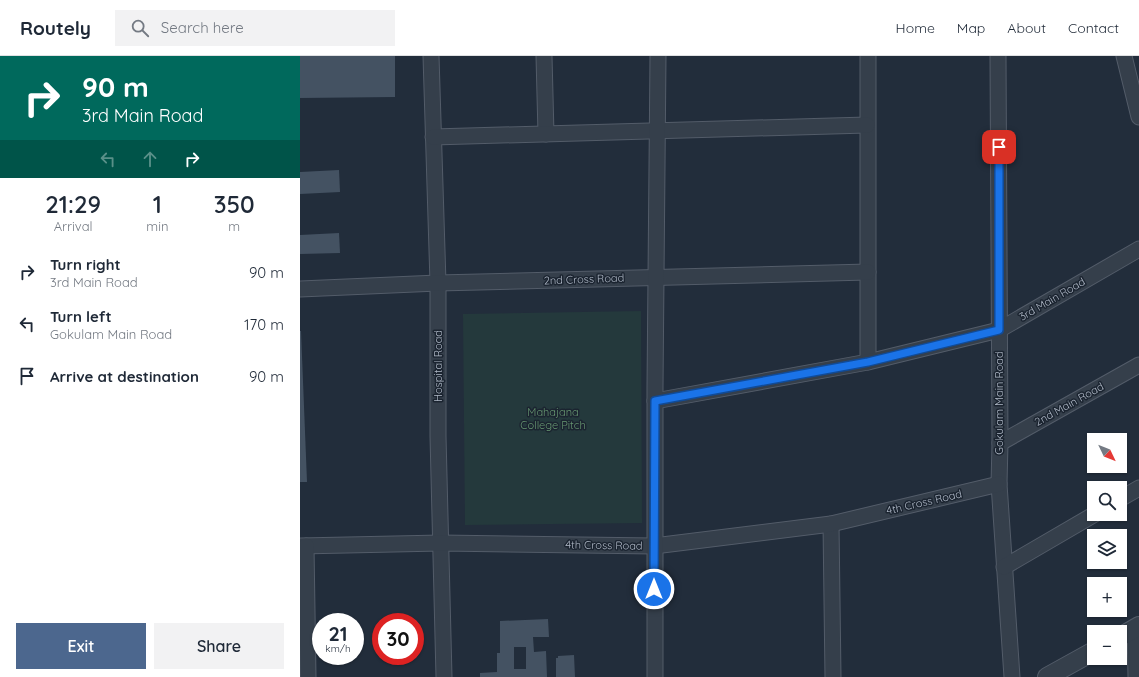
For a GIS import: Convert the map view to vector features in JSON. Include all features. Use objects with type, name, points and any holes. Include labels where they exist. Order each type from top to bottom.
[{"type":"street","name":"Hospital Road","points":[[431,56],[438,283],[438,436],[444,677]]},
{"type":"street","points":[[544,56],[546,134]]},
{"type":"street","points":[[655,677],[654,546],[658,56]]},
{"type":"street","points":[[868,56],[868,362]]},
{"type":"street","name":"Gokulam Main Road","points":[[998,56],[999,484],[1012,677]]},
{"type":"street","points":[[1124,56],[1139,117]]},
{"type":"street","points":[[433,137],[867,125]]},
{"type":"street","name":"3rd Main Road","points":[[655,401],[868,362],[999,330],[1139,249]]},
{"type":"street","name":"2nd Cross Road","points":[[300,290],[438,283],[656,276],[868,272]]},
{"type":"street","name":"2nd Main Road","points":[[1000,443],[1139,365]]},
{"type":"street","name":"4th Cross Road","points":[[303,546],[441,543],[654,546],[831,524],[999,484]]},
{"type":"street","points":[[1127,495],[1139,488]]},
{"type":"street","points":[[1004,567],[1087,519]]},
{"type":"street","points":[[831,524],[833,677]]},
{"type":"street","points":[[303,546],[308,677]]},
{"type":"street","points":[[1131,630],[1136,677]]},
{"type":"street","points":[[1047,677],[1087,655]]},
{"type":"green space","name":"Mahajana College Pitch","points":[[641,311],[642,523],[465,525],[463,314]]},
{"type":"building","points":[[300,56],[395,56],[395,97],[300,98]]},
{"type":"building","points":[[339,170],[340,192],[300,194],[300,172]]},
{"type":"building","points":[[339,233],[340,253],[300,254],[300,235]]},
{"type":"building","points":[[301,331],[307,482],[300,482]]},
{"type":"building","points":[[548,619],[549,637],[533,637],[534,652],[546,651],[547,677],[480,677],[480,673],[497,672],[497,653],[500,653],[500,621]],"holes":[[[514,647],[526,647],[526,669],[514,669]]]},
{"type":"building","points":[[574,655],[575,677],[556,677],[556,658],[558,658],[558,656]]},
{"type":"route","points":[[654,589],[655,401],[868,362],[999,330],[999,147]]}]
